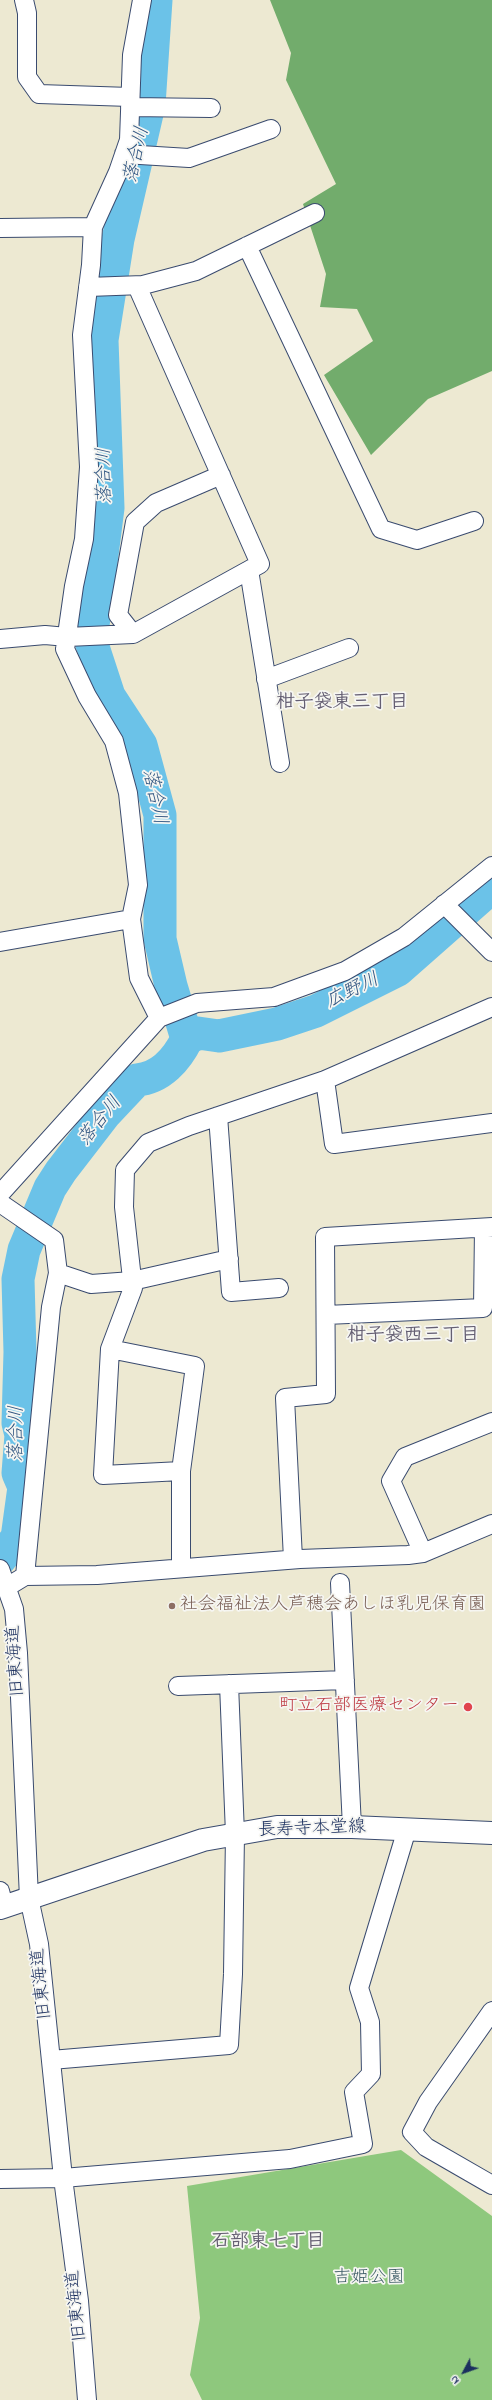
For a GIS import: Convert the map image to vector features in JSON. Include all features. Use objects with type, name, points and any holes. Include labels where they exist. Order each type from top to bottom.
[{"type":"main road","name":"長寿寺本堂線","points":[[1,1902],[29,1898],[203,1840],[277,1827],[352,1827],[492,1833]]},
{"type":"street","points":[[24,0],[27,13],[27,77],[39,94],[158,108],[211,108]]},
{"type":"street","points":[[142,0],[132,55],[133,104],[129,140],[134,154],[93,227],[88,288],[82,335],[89,467],[84,539],[74,586],[65,649],[88,696],[114,741],[128,793],[138,885],[131,919],[139,978],[159,1018]]},
{"type":"street","points":[[134,154],[189,158],[271,130]]},
{"type":"street","points":[[88,288],[137,286],[196,271],[315,213]]},
{"type":"street","points":[[0,228],[93,227]]},
{"type":"street","points":[[247,246],[381,529],[417,540],[474,521]]},
{"type":"street","points":[[0,639],[45,635],[67,637],[133,634],[260,564],[137,286]]},
{"type":"street","points":[[133,634],[118,615],[135,522],[156,503],[221,475]]},
{"type":"street","points":[[249,570],[280,763]]},
{"type":"street","points":[[266,679],[348,648]]},
{"type":"street","points":[[0,1194],[159,1018],[197,1003],[274,997],[345,971],[404,937],[492,866]]},
{"type":"street","points":[[444,904],[492,952]]},
{"type":"street","points":[[0,942],[131,919]]},
{"type":"street","points":[[181,1472],[103,1475],[110,1349],[133,1288],[124,1206],[125,1170],[148,1143],[218,1116],[325,1080],[492,1007]]},
{"type":"street","points":[[325,1080],[334,1144],[492,1123]]},
{"type":"street","points":[[218,1116],[231,1292],[279,1288]]},
{"type":"street","points":[[0,1203],[54,1240],[58,1273],[51,1307],[24,1576]]},
{"type":"street","points":[[293,1559],[285,1398],[326,1394],[325,1237],[488,1228],[483,1308],[326,1314]]},
{"type":"street","points":[[58,1273],[91,1284],[132,1281],[229,1259]]},
{"type":"street","points":[[110,1349],[195,1366],[181,1472],[182,1568]]},
{"type":"street","points":[[423,1553],[391,1481],[405,1457],[492,1422]]},
{"type":"street","points":[[3,1578],[24,1576],[97,1575],[293,1559],[423,1553],[492,1524]]},
{"type":"street","name":"旧東海道","points":[[3,1578],[14,1610],[18,1653],[29,1898],[39,1944],[63,2178],[79,2301],[87,2400]]},
{"type":"street","points":[[340,1583],[352,1827]]},
{"type":"street","points":[[178,1686],[345,1680]]},
{"type":"street","points":[[51,2060],[229,2045],[233,1974],[235,1834],[229,1684]]},
{"type":"street","points":[[0,2179],[63,2178],[290,2159],[363,2144],[354,2092],[371,2074],[370,2022],[359,1988],[407,1829]]},
{"type":"street","points":[[491,2183],[426,2147],[412,2132],[428,2102],[492,2011]]},
{"type":"green space","points":[[270,0],[492,0],[492,371],[428,399],[371,455],[324,375],[373,341],[357,309],[320,307],[326,274],[303,204],[336,184],[286,80],[291,53]]},
{"type":"green space","name":"吉姫公園","points":[[401,2150],[492,2216],[492,2400],[202,2400],[190,2375],[200,2318],[187,2186]]},
{"type":"waterway","name":"落合川","points":[[0,1559],[17,1538],[24,1487],[18,1473],[21,1435],[18,1423],[20,1352],[18,1279],[24,1250],[50,1188],[61,1171],[105,1114],[137,1080],[154,1076],[167,1066],[178,1054],[187,1039],[171,986],[160,939],[160,815],[141,745],[109,696],[91,641],[108,508],[102,340],[118,239],[149,105],[156,0]]},
{"type":"waterway","name":"広野川","points":[[187,1039],[198,1033],[219,1036],[277,1024],[316,1011],[398,970],[492,887]]},
{"type":"place","name":"社会福祉法人芦穂会あしほ乳児保育園","points":[[172,1606]]},
{"type":"place","name":"町立石部医療センター","points":[[468,1707]]},
{"type":"district","name":"柑子袋東三丁目","points":[[342,704]]},
{"type":"district","name":"柑子袋西三丁目","points":[[413,1337]]},
{"type":"district","name":"石部東七丁目","points":[[268,2243]]}]
